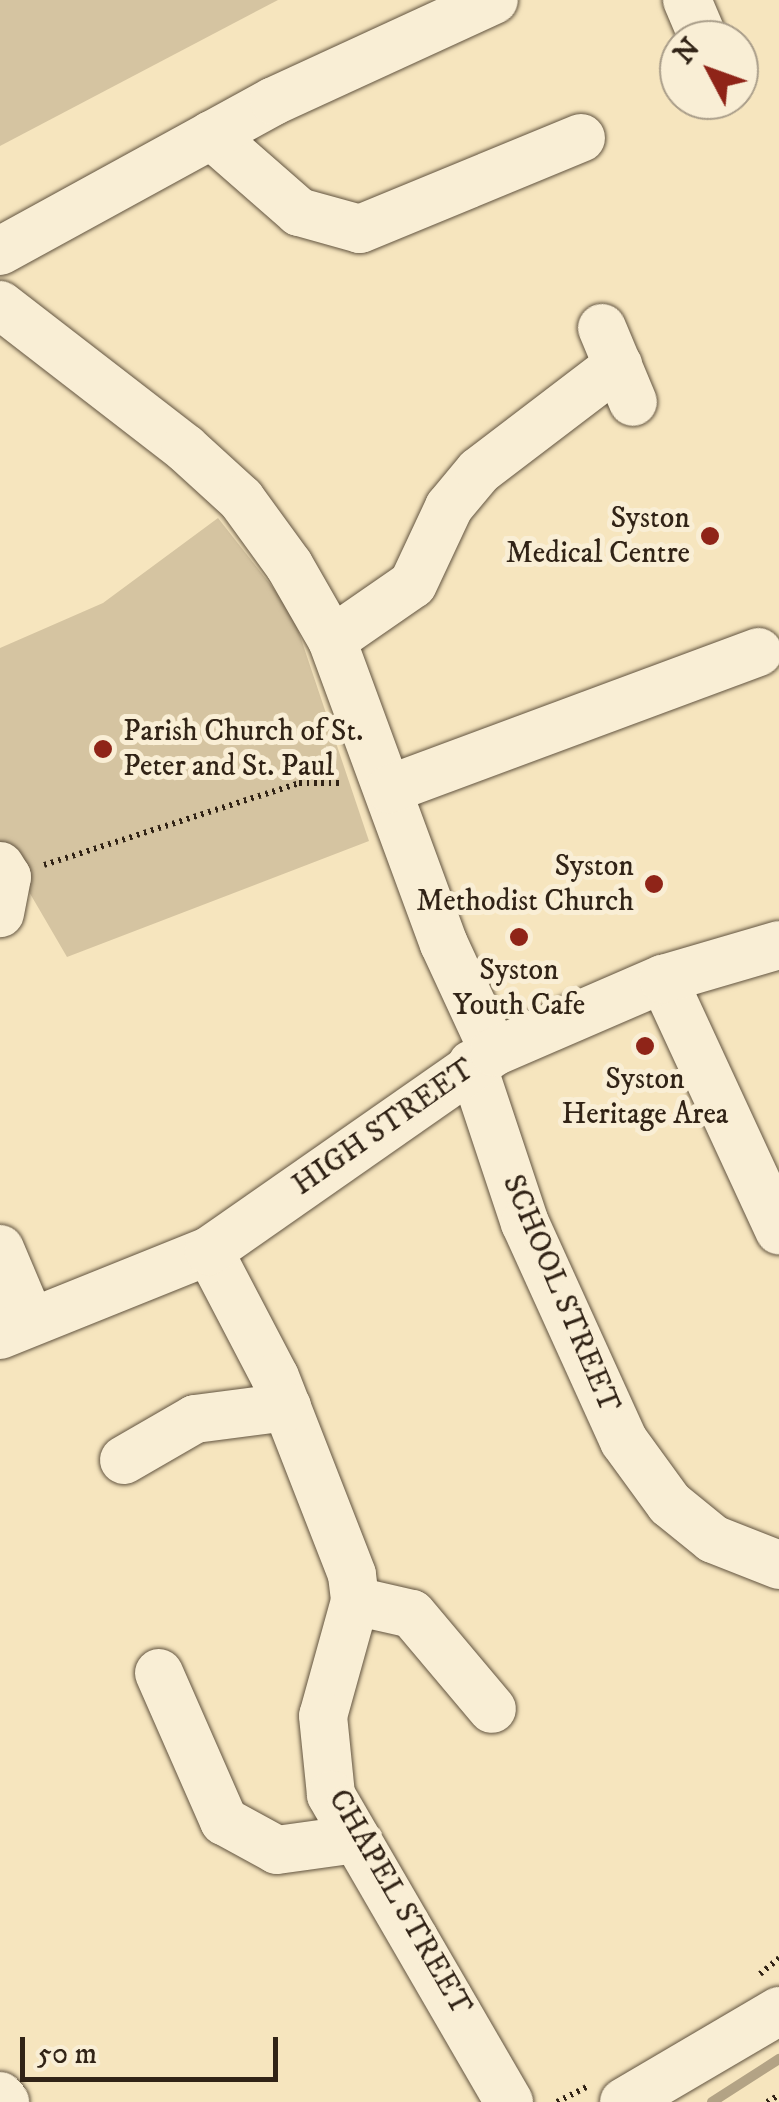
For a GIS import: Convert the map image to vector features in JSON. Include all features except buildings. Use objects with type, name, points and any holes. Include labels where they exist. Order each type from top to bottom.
[{"type":"street","points":[[0,250],[211,134],[494,0]]},
{"type":"street","points":[[211,134],[299,212],[360,230],[582,138]]},
{"type":"street","name":"SCHOOL STREET","points":[[0,305],[241,499],[332,640],[390,789],[483,1058],[526,1223],[624,1441],[670,1504],[713,1539],[779,1565]]},
{"type":"street","points":[[332,640],[413,584],[449,508],[479,471],[618,365]]},
{"type":"street","points":[[390,789],[648,689],[758,652]]},
{"type":"street","name":"HIGH STREET","points":[[15,1328],[209,1251],[483,1058],[663,979],[779,945]]},
{"type":"street","points":[[663,979],[779,1230]]},
{"type":"street","points":[[0,1249],[15,1328]]},
{"type":"street","points":[[209,1251],[287,1407],[334,1516],[355,1601],[412,1614],[492,1709]]},
{"type":"street","points":[[124,1460],[195,1419],[287,1407]]},
{"type":"street","name":"CHAPEL STREET","points":[[355,1601],[329,1679],[331,1795],[509,2102]]},
{"type":"street","points":[[159,1673],[195,1710],[189,1795],[249,1842],[297,1851],[356,1839]]},
{"type":"street","points":[[624,2102],[779,2011]]},
{"type":"path","points":[[2,885],[299,784],[390,789]]},
{"type":"path","points":[[768,2102],[779,2095]]},
{"type":"shaded area","points":[[0,0],[278,0],[0,146]]},
{"type":"shaded area","points":[[218,518],[292,612],[369,841],[67,957],[0,842],[0,648],[103,603]]},
{"type":"waterway","points":[[712,2102],[779,2059]]},
{"type":"place","name":"Syston Medical Centre","points":[[710,536]]},
{"type":"place","name":"Parish Church of St. Peter and St. Paul","points":[[103,749]]},
{"type":"place","name":"Syston Methodist Church","points":[[654,884]]},
{"type":"place","name":"Syston Youth Cafe","points":[[519,937]]},
{"type":"place","name":"Syston Heritage Area","points":[[645,1046]]}]
